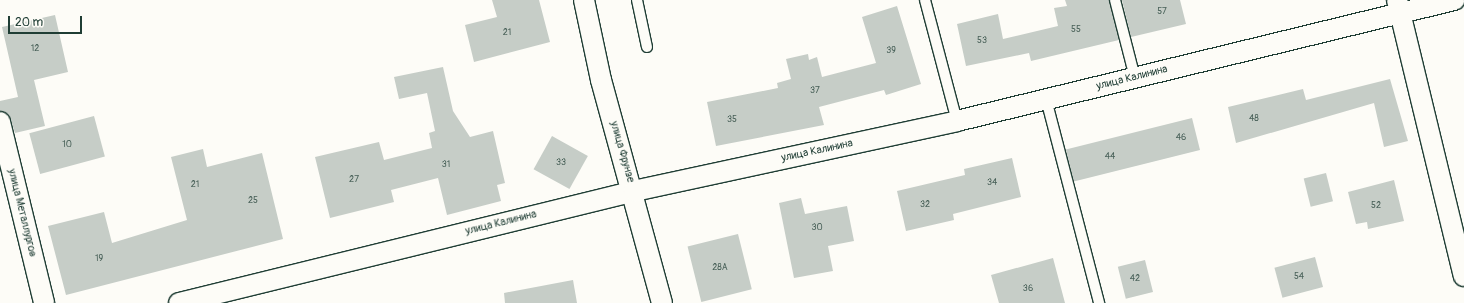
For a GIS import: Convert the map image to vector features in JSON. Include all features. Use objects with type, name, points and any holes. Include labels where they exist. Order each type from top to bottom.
[{"type":"street","name":"улица Фрунзе","points":[[584,0],[601,80],[634,191],[662,303]]},
{"type":"street","name":"улица Калинина","points":[[179,303],[634,191],[957,121],[1134,78],[1399,7],[1454,0]]},
{"type":"street","points":[[1399,7],[1464,276]]},
{"type":"street","name":"улица Металлургов","points":[[0,122],[44,303]]},
{"type":"lane","points":[[637,0],[647,46]]},
{"type":"lane","points":[[925,0],[957,121]]},
{"type":"lane","points":[[1115,0],[1134,78]]},
{"type":"lane","points":[[1046,99],[1099,303]]},
{"type":"building","points":[[492,0],[539,0],[550,42],[474,62],[465,25],[497,17]]},
{"type":"building","points":[[1065,0],[1109,0],[1119,40],[1031,61],[1029,53],[966,66],[957,24],[998,14],[1003,39],[1058,26],[1054,8],[1067,6]]},
{"type":"building","points":[[1122,0],[1180,0],[1186,24],[1131,37]]},
{"type":"building","points":[[897,6],[921,84],[886,95],[884,90],[819,107],[824,125],[716,146],[707,102],[778,88],[777,83],[791,79],[786,59],[808,54],[809,60],[817,57],[822,77],[876,63],[862,17]]},
{"type":"building","points":[[55,15],[68,72],[34,80],[45,126],[15,133],[9,114],[0,111],[0,101],[18,97],[2,27]]},
{"type":"building","points":[[443,67],[453,111],[470,137],[493,131],[505,183],[497,185],[501,201],[447,215],[438,178],[391,190],[394,202],[330,218],[315,157],[379,142],[384,160],[432,148],[429,133],[435,131],[427,93],[399,99],[394,77]]},
{"type":"building","points":[[1390,79],[1408,141],[1384,147],[1374,103],[1236,143],[1228,107],[1303,89],[1306,100]]},
{"type":"building","points":[[94,116],[105,157],[40,174],[29,133]]},
{"type":"building","points":[[1192,118],[1200,150],[1074,181],[1066,149]]},
{"type":"building","points":[[552,136],[588,156],[569,189],[534,169]]},
{"type":"building","points":[[203,149],[207,167],[262,153],[283,239],[66,295],[48,226],[104,212],[112,243],[187,220],[171,157]]},
{"type":"building","points":[[1012,158],[1021,197],[953,214],[954,220],[906,231],[897,191],[965,175],[964,169]]},
{"type":"building","points":[[1326,173],[1333,201],[1311,207],[1304,179]]},
{"type":"building","points":[[1394,180],[1404,221],[1368,229],[1367,222],[1356,224],[1348,192]]},
{"type":"building","points":[[801,198],[805,214],[847,206],[854,241],[828,246],[833,271],[794,278],[779,203]]},
{"type":"building","points":[[738,234],[752,289],[701,302],[688,247]]},
{"type":"building","points":[[1315,257],[1323,287],[1282,298],[1274,268]]},
{"type":"building","points":[[1053,258],[1065,303],[999,303],[991,275]]},
{"type":"building","points":[[1145,260],[1153,292],[1126,299],[1118,267]]},
{"type":"building","points":[[573,280],[577,303],[505,303],[504,293]]}]
